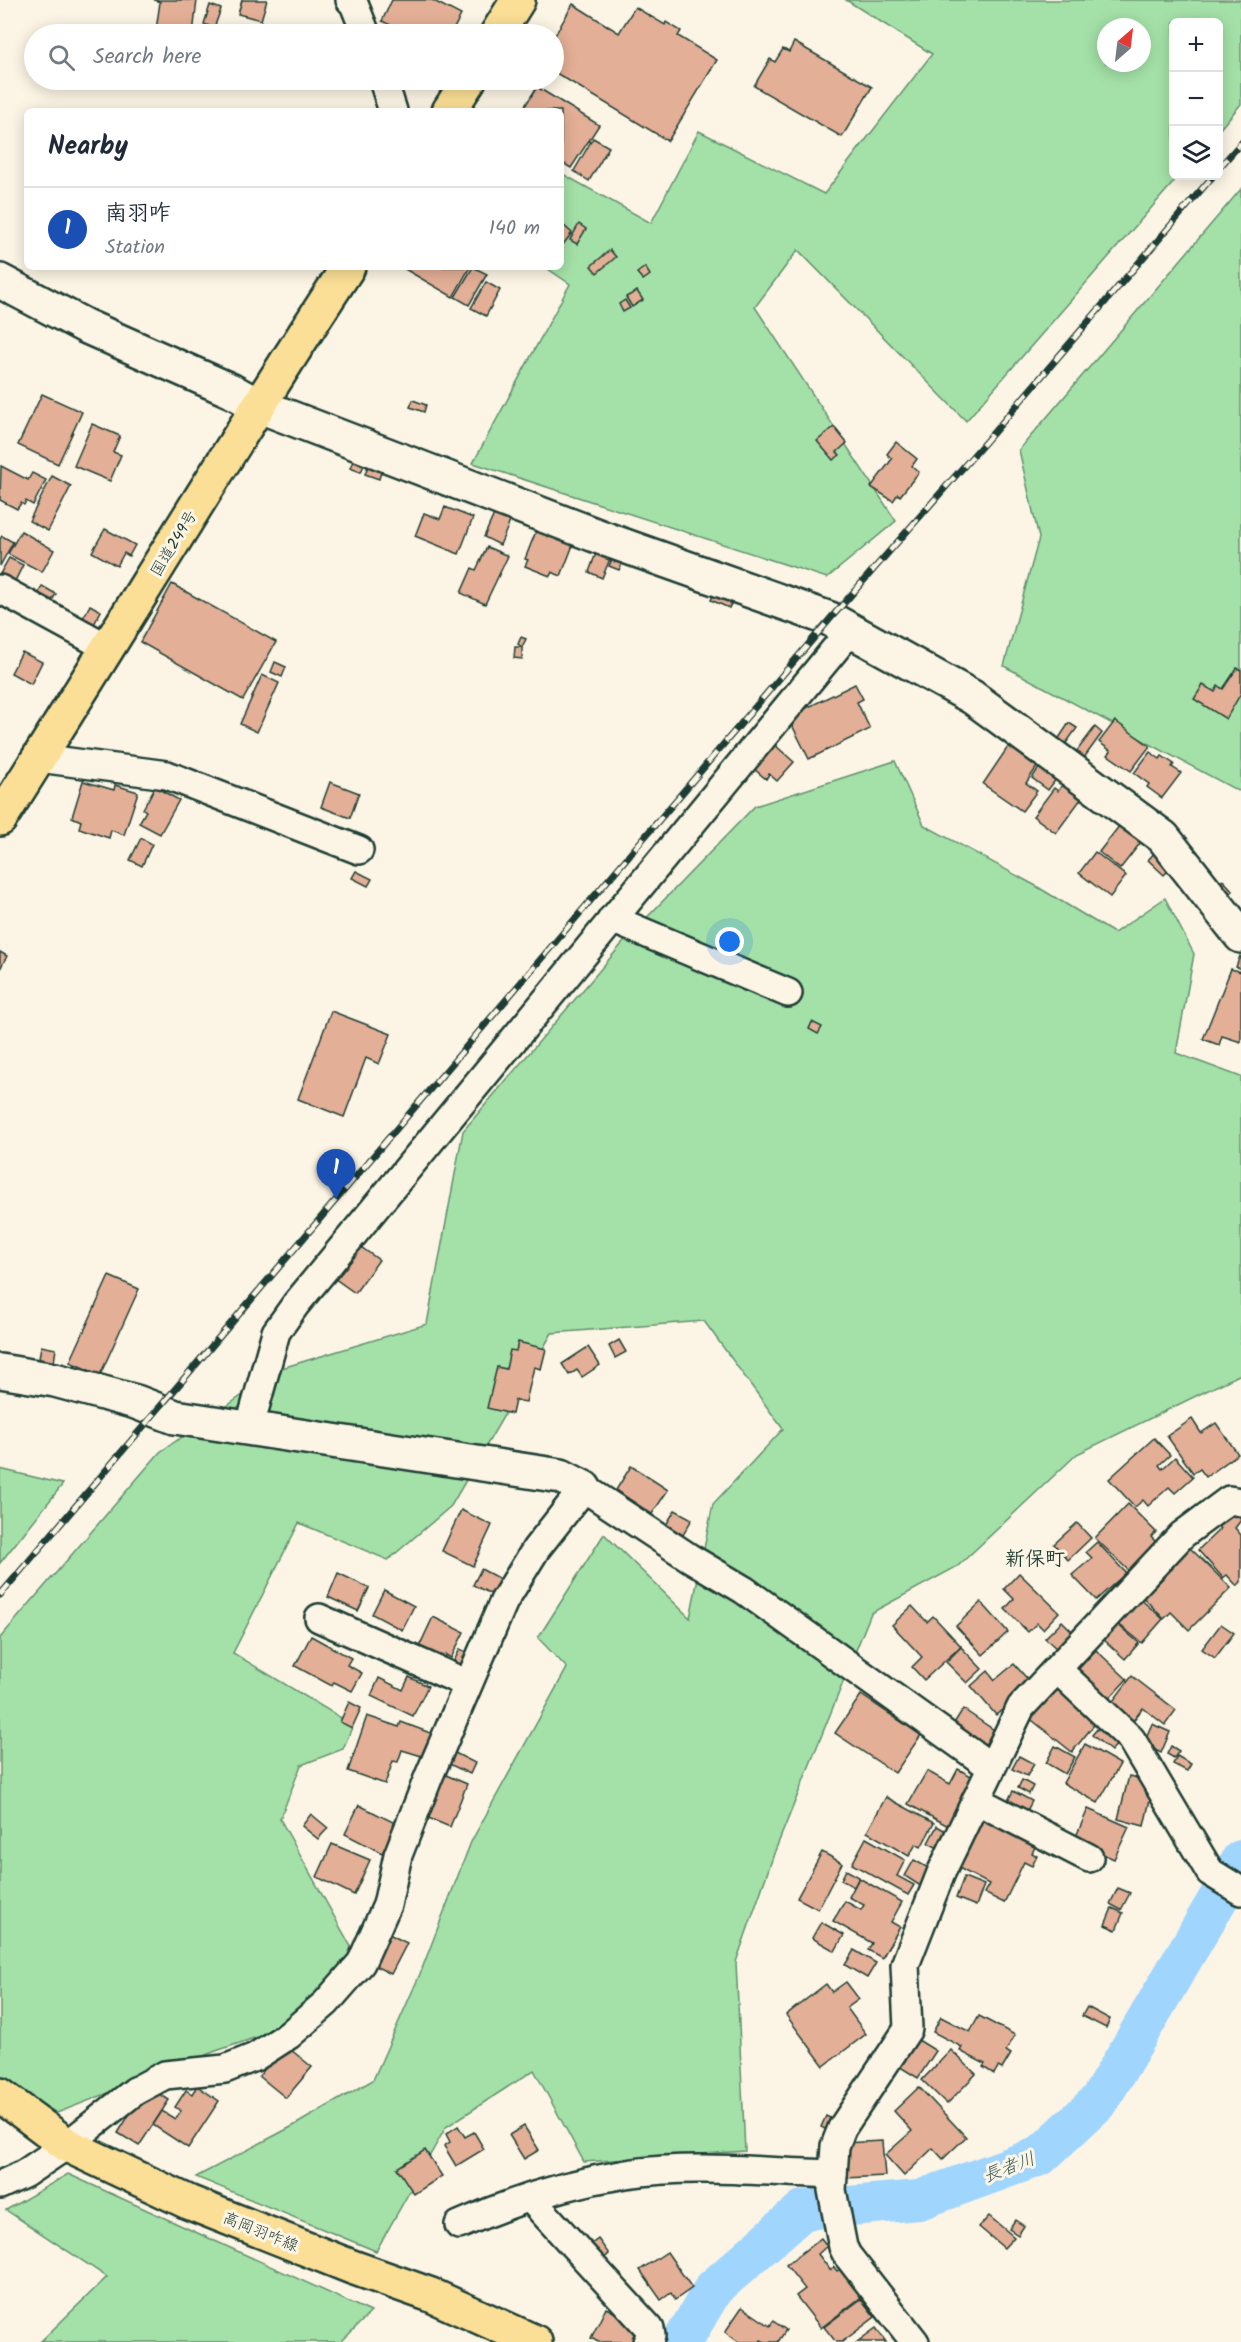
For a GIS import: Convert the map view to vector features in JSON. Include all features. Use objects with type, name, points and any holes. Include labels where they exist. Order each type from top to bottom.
[{"type":"main road","points":[[503,24],[518,0]]},
{"type":"main road","points":[[451,108],[463,90]]},
{"type":"main road","name":"国道249号","points":[[0,819],[257,405],[346,270]]},
{"type":"main road","name":"高岡羽咋線","points":[[0,2095],[67,2145],[188,2202],[352,2267],[431,2295],[535,2342]]},
{"type":"street","points":[[350,0],[362,24]]},
{"type":"street","points":[[386,90],[392,108]]},
{"type":"street","points":[[0,281],[85,326],[232,391],[257,405],[608,540],[816,614],[850,631],[972,697],[1163,837],[1241,936]]},
{"type":"street","points":[[0,589],[108,648]]},
{"type":"street","points":[[249,1429],[276,1332],[296,1304],[850,631]]},
{"type":"street","points":[[39,758],[167,775],[358,850]]},
{"type":"street","points":[[612,919],[788,993]]},
{"type":"street","points":[[0,1371],[65,1383],[136,1402],[175,1417],[561,1476],[584,1488],[690,1558],[744,1590],[991,1767]]},
{"type":"street","points":[[0,2185],[24,2174],[67,2145],[135,2091],[165,2075],[225,2069],[255,2057],[289,2035],[326,2002],[361,1963],[387,1905],[398,1855],[413,1815],[504,1602],[536,1549],[584,1488]]},
{"type":"street","points":[[915,2342],[847,2255],[838,2227],[832,2182],[835,2146],[842,2128],[908,2029],[905,1965],[941,1873],[1021,1707],[1182,1535],[1229,1500],[1241,1502]]},
{"type":"street","points":[[319,1618],[468,1684]]},
{"type":"street","points":[[1057,1669],[1131,1738],[1210,1872],[1241,1891]]},
{"type":"street","points":[[976,1800],[1089,1858]]},
{"type":"street","points":[[459,2225],[497,2208],[627,2174],[689,2170],[832,2182]]},
{"type":"street","points":[[530,2198],[650,2329],[651,2336],[647,2342]]},
{"type":"green space","points":[[846,0],[1241,0],[1241,104],[1223,125],[1223,18],[1169,18],[1169,180],[1176,180],[966,421],[798,250],[755,307],[896,521],[827,578],[473,463],[570,284],[549,270],[564,270],[564,175],[651,223],[699,131],[824,194],[932,54]]},
{"type":"green space","points":[[1241,189],[1241,789],[1238,791],[1004,666],[1039,538],[1019,450]]},
{"type":"green space","points":[[895,761],[924,825],[1036,886],[1114,933],[1165,898],[1194,954],[1176,1053],[1241,1077],[1241,1374],[1077,1454],[958,1566],[871,1613],[775,1851],[736,1962],[745,2151],[584,2162],[534,2070],[446,2127],[376,2251],[196,2177],[293,2126],[373,2080],[420,1974],[471,1842],[567,1668],[538,1638],[604,1534],[690,1618],[713,1504],[783,1429],[704,1321],[552,1333],[451,1506],[388,1560],[299,1523],[233,1653],[353,1725],[343,1749],[301,1765],[280,1819],[355,1954],[308,2020],[216,2051],[57,2113],[0,2080],[0,1638],[160,1452],[282,1368],[427,1324],[463,1131],[628,937],[755,806]]},
{"type":"green space","points":[[0,1469],[63,1484],[0,1563]]},
{"type":"green space","points":[[68,2174],[371,2312],[341,2342],[40,2342],[107,2277],[6,2210]]},
{"type":"building","points":[[154,0],[197,0],[194,24],[157,24],[160,2]]},
{"type":"building","points":[[242,0],[267,0],[261,20],[238,14]]},
{"type":"building","points":[[392,0],[432,0],[461,15],[456,24],[388,24],[382,21]]},
{"type":"building","points":[[573,4],[619,33],[635,7],[665,25],[666,22],[681,31],[678,36],[717,60],[668,141],[564,78],[564,24],[561,24]]},
{"type":"building","points":[[210,5],[221,9],[215,24],[204,24]]},
{"type":"building","points":[[794,42],[872,87],[842,137],[754,86],[770,59],[775,62],[783,49],[789,52]]},
{"type":"building","points":[[535,90],[542,90],[599,125],[571,168],[564,164],[564,108],[524,108]]},
{"type":"building","points":[[593,138],[609,147],[589,181],[574,171]]},
{"type":"building","points":[[579,224],[586,229],[577,244],[570,240]]},
{"type":"building","points":[[564,226],[572,233],[564,243]]},
{"type":"building","points":[[610,250],[616,257],[597,273],[591,266]]},
{"type":"building","points":[[645,267],[650,275],[643,280],[637,273]]},
{"type":"building","points":[[406,270],[468,270],[453,297]]},
{"type":"building","points":[[471,270],[479,270],[487,274],[469,305],[455,297]]},
{"type":"building","points":[[486,282],[500,290],[486,316],[471,308]]},
{"type":"building","points":[[637,291],[643,300],[632,307],[626,297]]},
{"type":"building","points":[[625,300],[630,308],[623,312],[619,304]]},
{"type":"building","points":[[42,394],[82,412],[58,464],[18,445]]},
{"type":"building","points":[[413,400],[426,405],[424,412],[410,407]]},
{"type":"building","points":[[92,424],[120,436],[113,452],[121,455],[110,481],[74,466]]},
{"type":"building","points":[[834,427],[847,443],[837,452],[840,455],[833,460],[817,441]]},
{"type":"building","points":[[896,442],[917,459],[912,466],[919,472],[900,496],[898,494],[893,501],[871,487],[892,459],[887,454]]},
{"type":"building","points":[[353,461],[364,465],[361,472],[350,468]]},
{"type":"building","points":[[1,466],[28,480],[32,473],[46,480],[33,505],[26,501],[24,505],[21,503],[17,509],[0,500]]},
{"type":"building","points":[[368,466],[381,472],[379,479],[365,474]]},
{"type":"building","points":[[52,476],[71,486],[48,531],[29,521]]},
{"type":"building","points":[[445,507],[473,518],[459,554],[415,536],[424,513],[440,519]]},
{"type":"building","points":[[496,510],[512,517],[500,545],[484,537]]},
{"type":"building","points":[[538,526],[575,540],[561,576],[552,572],[550,576],[525,566],[528,560],[525,559]]},
{"type":"building","points":[[105,529],[135,545],[129,556],[124,553],[117,566],[92,552]]},
{"type":"building","points":[[21,531],[54,550],[42,572],[8,554]]},
{"type":"building","points":[[2,536],[13,542],[0,566],[0,539]]},
{"type":"building","points":[[487,547],[508,556],[485,604],[461,593],[472,568],[476,570]]},
{"type":"building","points":[[615,552],[625,555],[619,570],[609,566]]},
{"type":"building","points":[[596,553],[610,559],[602,578],[589,572]]},
{"type":"building","points":[[9,558],[23,565],[15,581],[0,574]]},
{"type":"building","points":[[172,584],[276,642],[243,700],[140,642]]},
{"type":"building","points":[[42,586],[56,594],[51,602],[38,595]]},
{"type":"building","points":[[716,589],[734,598],[729,608],[711,600]]},
{"type":"building","points":[[90,605],[101,611],[92,628],[81,622]]},
{"type":"building","points":[[521,637],[526,639],[522,647],[518,644]]},
{"type":"building","points":[[515,647],[522,647],[522,659],[514,658]]},
{"type":"building","points":[[22,652],[42,662],[31,684],[11,673]]},
{"type":"building","points":[[275,662],[286,667],[282,677],[271,672]]},
{"type":"building","points":[[1237,668],[1241,670],[1241,693],[1226,719],[1194,699],[1203,685],[1215,692],[1218,686],[1223,689]]},
{"type":"building","points":[[262,675],[279,683],[257,732],[240,724]]},
{"type":"building","points":[[855,684],[863,699],[857,702],[870,729],[809,759],[788,717]]},
{"type":"building","points":[[1115,721],[1150,746],[1131,771],[1108,755],[1111,751],[1099,742]]},
{"type":"building","points":[[1069,723],[1077,728],[1064,746],[1057,741]]},
{"type":"building","points":[[1095,727],[1102,733],[1081,762],[1073,756]]},
{"type":"building","points":[[1010,744],[1039,764],[1026,783],[1037,791],[1022,811],[983,784]]},
{"type":"building","points":[[775,745],[794,762],[777,781],[769,774],[766,779],[754,769]]},
{"type":"building","points":[[1150,752],[1174,764],[1172,767],[1181,773],[1162,798],[1134,773]]},
{"type":"building","points":[[1043,762],[1060,774],[1048,790],[1032,778]]},
{"type":"building","points":[[83,781],[114,790],[115,785],[138,792],[124,835],[111,830],[109,838],[79,828],[81,821],[72,817]]},
{"type":"building","points":[[1065,781],[1084,795],[1056,833],[1033,816],[1054,788],[1058,791]]},
{"type":"building","points":[[330,782],[359,793],[350,818],[321,807]]},
{"type":"building","points":[[155,787],[179,800],[160,834],[139,823],[146,811],[143,809]]},
{"type":"building","points":[[1123,821],[1141,836],[1138,839],[1141,842],[1120,869],[1099,852]]},
{"type":"building","points":[[141,838],[152,844],[142,866],[130,860]]},
{"type":"building","points":[[1158,849],[1174,864],[1164,875],[1148,860]]},
{"type":"building","points":[[1095,852],[1126,876],[1110,897],[1079,873]]},
{"type":"building","points":[[356,871],[372,879],[368,886],[352,878]]},
{"type":"building","points":[[1223,880],[1233,891],[1226,897],[1216,886]]},
{"type":"building","points":[[0,952],[7,956],[0,969]]},
{"type":"building","points":[[1241,957],[1241,969],[1236,967]]},
{"type":"building","points":[[1231,969],[1241,972],[1241,1042],[1222,1036],[1219,1045],[1203,1039]]},
{"type":"building","points":[[331,1011],[391,1034],[379,1064],[366,1058],[344,1117],[298,1099]]},
{"type":"building","points":[[812,1022],[822,1027],[818,1034],[809,1029]]},
{"type":"building","points":[[358,1245],[379,1260],[355,1293],[334,1278]]},
{"type":"building","points":[[109,1276],[139,1289],[100,1375],[70,1362]]},
{"type":"building","points":[[619,1340],[626,1352],[615,1358],[609,1346]]},
{"type":"building","points":[[518,1342],[546,1349],[541,1369],[534,1367],[526,1402],[515,1400],[512,1414],[487,1408],[497,1367],[506,1369],[510,1350],[516,1351]]},
{"type":"building","points":[[41,1346],[56,1349],[54,1362],[39,1359]]},
{"type":"building","points":[[588,1347],[600,1365],[582,1377],[577,1370],[569,1375],[562,1364]]},
{"type":"building","points":[[1192,1419],[1201,1433],[1216,1423],[1238,1454],[1206,1477],[1200,1469],[1193,1473],[1167,1436]]},
{"type":"building","points":[[1154,1438],[1170,1455],[1159,1465],[1162,1469],[1175,1457],[1193,1477],[1175,1493],[1169,1487],[1148,1506],[1143,1500],[1135,1507],[1109,1479]]},
{"type":"building","points":[[631,1466],[668,1490],[652,1514],[616,1490]]},
{"type":"building","points":[[1128,1504],[1156,1532],[1151,1537],[1157,1543],[1129,1571],[1095,1538]]},
{"type":"building","points":[[461,1510],[492,1525],[473,1566],[442,1551]]},
{"type":"building","points":[[675,1510],[692,1519],[683,1535],[666,1525]]},
{"type":"building","points":[[1232,1510],[1241,1520],[1235,1528],[1241,1535],[1241,1582],[1237,1586],[1227,1575],[1223,1578],[1198,1550],[1220,1529],[1216,1524]]},
{"type":"building","points":[[1077,1523],[1091,1538],[1068,1560],[1054,1544]]},
{"type":"building","points":[[1097,1542],[1126,1573],[1096,1600],[1072,1575],[1092,1558],[1086,1552]]},
{"type":"building","points":[[1189,1547],[1231,1588],[1189,1630],[1171,1612],[1164,1619],[1141,1595],[1152,1584],[1154,1587],[1173,1568],[1170,1565]]},
{"type":"building","points":[[481,1569],[502,1580],[495,1596],[473,1585]]},
{"type":"building","points":[[338,1573],[369,1588],[358,1611],[328,1597]]},
{"type":"building","points":[[1019,1573],[1059,1612],[1043,1629],[1037,1623],[1028,1632],[1005,1609],[1014,1599],[1004,1589]]},
{"type":"building","points":[[384,1590],[414,1606],[402,1630],[372,1614]]},
{"type":"building","points":[[1138,1597],[1163,1619],[1142,1643],[1116,1622]]},
{"type":"building","points":[[981,1602],[1008,1632],[983,1655],[956,1626]]},
{"type":"building","points":[[912,1606],[927,1622],[933,1616],[961,1646],[924,1680],[912,1667],[922,1657],[892,1625]]},
{"type":"building","points":[[433,1617],[464,1632],[451,1658],[446,1655],[445,1659],[419,1647]]},
{"type":"building","points":[[1062,1621],[1074,1633],[1058,1650],[1045,1638]]},
{"type":"building","points":[[1117,1624],[1139,1643],[1125,1659],[1103,1639]]},
{"type":"building","points":[[1221,1624],[1234,1633],[1215,1658],[1202,1649]]},
{"type":"building","points":[[311,1636],[351,1658],[347,1665],[362,1673],[352,1691],[334,1682],[332,1686],[295,1666]]},
{"type":"building","points":[[961,1647],[982,1669],[967,1683],[946,1662]]},
{"type":"building","points":[[460,1649],[468,1653],[460,1667],[453,1663]]},
{"type":"building","points":[[1096,1650],[1127,1679],[1106,1702],[1074,1674]]},
{"type":"building","points":[[1014,1664],[1032,1684],[996,1715],[971,1686],[988,1671],[995,1680]]},
{"type":"building","points":[[1132,1676],[1176,1710],[1165,1725],[1143,1708],[1129,1726],[1107,1709]]},
{"type":"building","points":[[409,1677],[428,1686],[413,1716],[371,1696],[379,1678],[403,1690]]},
{"type":"building","points":[[1058,1680],[1102,1715],[1072,1752],[1028,1717]]},
{"type":"building","points":[[861,1695],[921,1735],[895,1773],[835,1733]]},
{"type":"building","points":[[349,1702],[361,1708],[352,1728],[340,1722]]},
{"type":"building","points":[[963,1709],[994,1730],[983,1748],[951,1728]]},
{"type":"building","points":[[367,1716],[399,1727],[401,1722],[433,1734],[425,1757],[402,1750],[398,1762],[393,1761],[385,1784],[348,1771]]},
{"type":"building","points":[[1105,1720],[1124,1736],[1111,1751],[1092,1735]]},
{"type":"building","points":[[1152,1724],[1170,1732],[1161,1753],[1143,1744]]},
{"type":"building","points":[[1085,1744],[1120,1764],[1098,1803],[1063,1783]]},
{"type":"building","points":[[1055,1746],[1075,1757],[1065,1774],[1046,1763]]},
{"type":"building","points":[[1171,1746],[1179,1751],[1174,1758],[1167,1754]]},
{"type":"building","points":[[453,1752],[475,1763],[470,1774],[447,1763]]},
{"type":"building","points":[[1019,1756],[1034,1764],[1027,1776],[1012,1769]]},
{"type":"building","points":[[1177,1756],[1191,1764],[1187,1771],[1173,1764]]},
{"type":"building","points":[[958,1769],[977,1779],[950,1827],[908,1804],[927,1771],[950,1784]]},
{"type":"building","points":[[439,1772],[467,1784],[450,1827],[421,1815]]},
{"type":"building","points":[[1129,1776],[1154,1782],[1144,1826],[1118,1819]]},
{"type":"building","points":[[1022,1780],[1033,1786],[1029,1794],[1018,1788]]},
{"type":"building","points":[[1013,1791],[1032,1801],[1022,1820],[1003,1810]]},
{"type":"building","points":[[886,1797],[934,1823],[921,1847],[916,1844],[909,1856],[867,1832]]},
{"type":"building","points":[[359,1805],[397,1824],[382,1853],[345,1834]]},
{"type":"building","points":[[1088,1809],[1129,1827],[1114,1859],[1074,1841]]},
{"type":"building","points":[[983,1810],[1040,1838],[1032,1853],[1037,1856],[1032,1866],[1024,1862],[1004,1903],[984,1893],[989,1884],[955,1866]]},
{"type":"building","points":[[311,1814],[328,1828],[318,1839],[302,1826]]},
{"type":"building","points":[[937,1826],[951,1834],[942,1850],[928,1843]]},
{"type":"building","points":[[866,1838],[905,1860],[897,1876],[914,1885],[908,1895],[852,1864]]},
{"type":"building","points":[[332,1844],[370,1860],[354,1895],[317,1877]]},
{"type":"building","points":[[822,1852],[842,1863],[818,1909],[797,1898]]},
{"type":"building","points":[[914,1860],[932,1870],[922,1887],[905,1876]]},
{"type":"building","points":[[846,1870],[859,1877],[854,1887],[841,1880]]},
{"type":"building","points":[[964,1877],[984,1885],[976,1906],[956,1898]]},
{"type":"building","points":[[859,1878],[902,1902],[891,1922],[900,1927],[882,1958],[868,1950],[872,1943],[833,1921],[845,1901],[861,1910],[864,1905],[849,1897]]},
{"type":"building","points":[[1118,1888],[1130,1893],[1121,1910],[1110,1904]]},
{"type":"building","points":[[1112,1908],[1123,1913],[1116,1930],[1105,1925]]},
{"type":"building","points":[[821,1922],[844,1935],[835,1951],[812,1938]]},
{"type":"building","points":[[387,1933],[407,1943],[391,1974],[371,1964]]},
{"type":"building","points":[[854,1950],[876,1963],[867,1978],[845,1965]]},
{"type":"building","points":[[846,1982],[859,1999],[847,2008],[866,2034],[824,2066],[786,2015],[826,1984],[832,1992]]},
{"type":"building","points":[[1087,2007],[1110,2019],[1106,2028],[1082,2016]]},
{"type":"building","points":[[979,2016],[1015,2035],[1006,2051],[1011,2054],[1002,2069],[998,2067],[994,2074],[983,2067],[985,2064],[960,2051],[962,2047],[933,2032],[941,2017],[970,2032]]},
{"type":"building","points":[[915,2038],[936,2051],[918,2078],[897,2065]]},
{"type":"building","points":[[285,2045],[312,2067],[286,2098],[259,2076]]},
{"type":"building","points":[[951,2050],[976,2074],[947,2104],[922,2080]]},
{"type":"building","points":[[197,2086],[219,2101],[188,2148],[153,2125],[162,2111],[175,2119],[181,2111],[175,2107],[186,2090],[192,2094]]},
{"type":"building","points":[[919,2087],[966,2137],[943,2159],[933,2148],[904,2176],[885,2155],[912,2131],[894,2111]]},
{"type":"building","points":[[152,2089],[169,2100],[139,2146],[118,2133],[142,2094]]},
{"type":"building","points":[[826,2116],[834,2120],[829,2131],[821,2127]]},
{"type":"building","points":[[458,2126],[465,2137],[474,2132],[484,2149],[456,2166],[444,2146],[450,2142],[446,2134]]},
{"type":"building","points":[[524,2126],[539,2150],[524,2159],[509,2135]]},
{"type":"building","points":[[882,2141],[885,2176],[845,2178],[843,2143]]},
{"type":"building","points":[[425,2150],[442,2176],[414,2194],[397,2168]]},
{"type":"building","points":[[989,2216],[1014,2237],[1004,2248],[979,2227]]},
{"type":"building","points":[[1015,2220],[1024,2226],[1018,2235],[1009,2229]]},
{"type":"building","points":[[821,2238],[827,2246],[818,2254],[830,2270],[834,2267],[837,2271],[843,2267],[864,2295],[821,2328],[796,2296],[805,2289],[786,2265]]},
{"type":"building","points":[[598,2239],[609,2254],[597,2264],[585,2249]]},
{"type":"building","points":[[667,2252],[692,2288],[675,2300],[671,2293],[661,2300],[640,2270]]},
{"type":"building","points":[[861,2299],[875,2317],[842,2342],[836,2342],[824,2327]]},
{"type":"building","points":[[742,2307],[770,2326],[773,2321],[786,2330],[778,2342],[761,2340],[760,2342],[739,2342],[725,2332]]},
{"type":"building","points":[[606,2308],[644,2328],[637,2342],[598,2342],[591,2338]]},
{"type":"building","points":[[876,2328],[886,2342],[857,2342]]},
{"type":"waterway","name":"長者川","points":[[682,2342],[713,2289],[803,2210],[919,2200],[1040,2156],[1099,2101],[1241,1860]]},
{"type":"railway","points":[[1223,163],[1241,143]]},
{"type":"railway","points":[[0,1595],[830,619],[1210,180]]},
{"type":"place","name":"南羽咋","points":[[336,1199]]},
{"type":"district","name":"新保町","points":[[1035,1558]]}]
